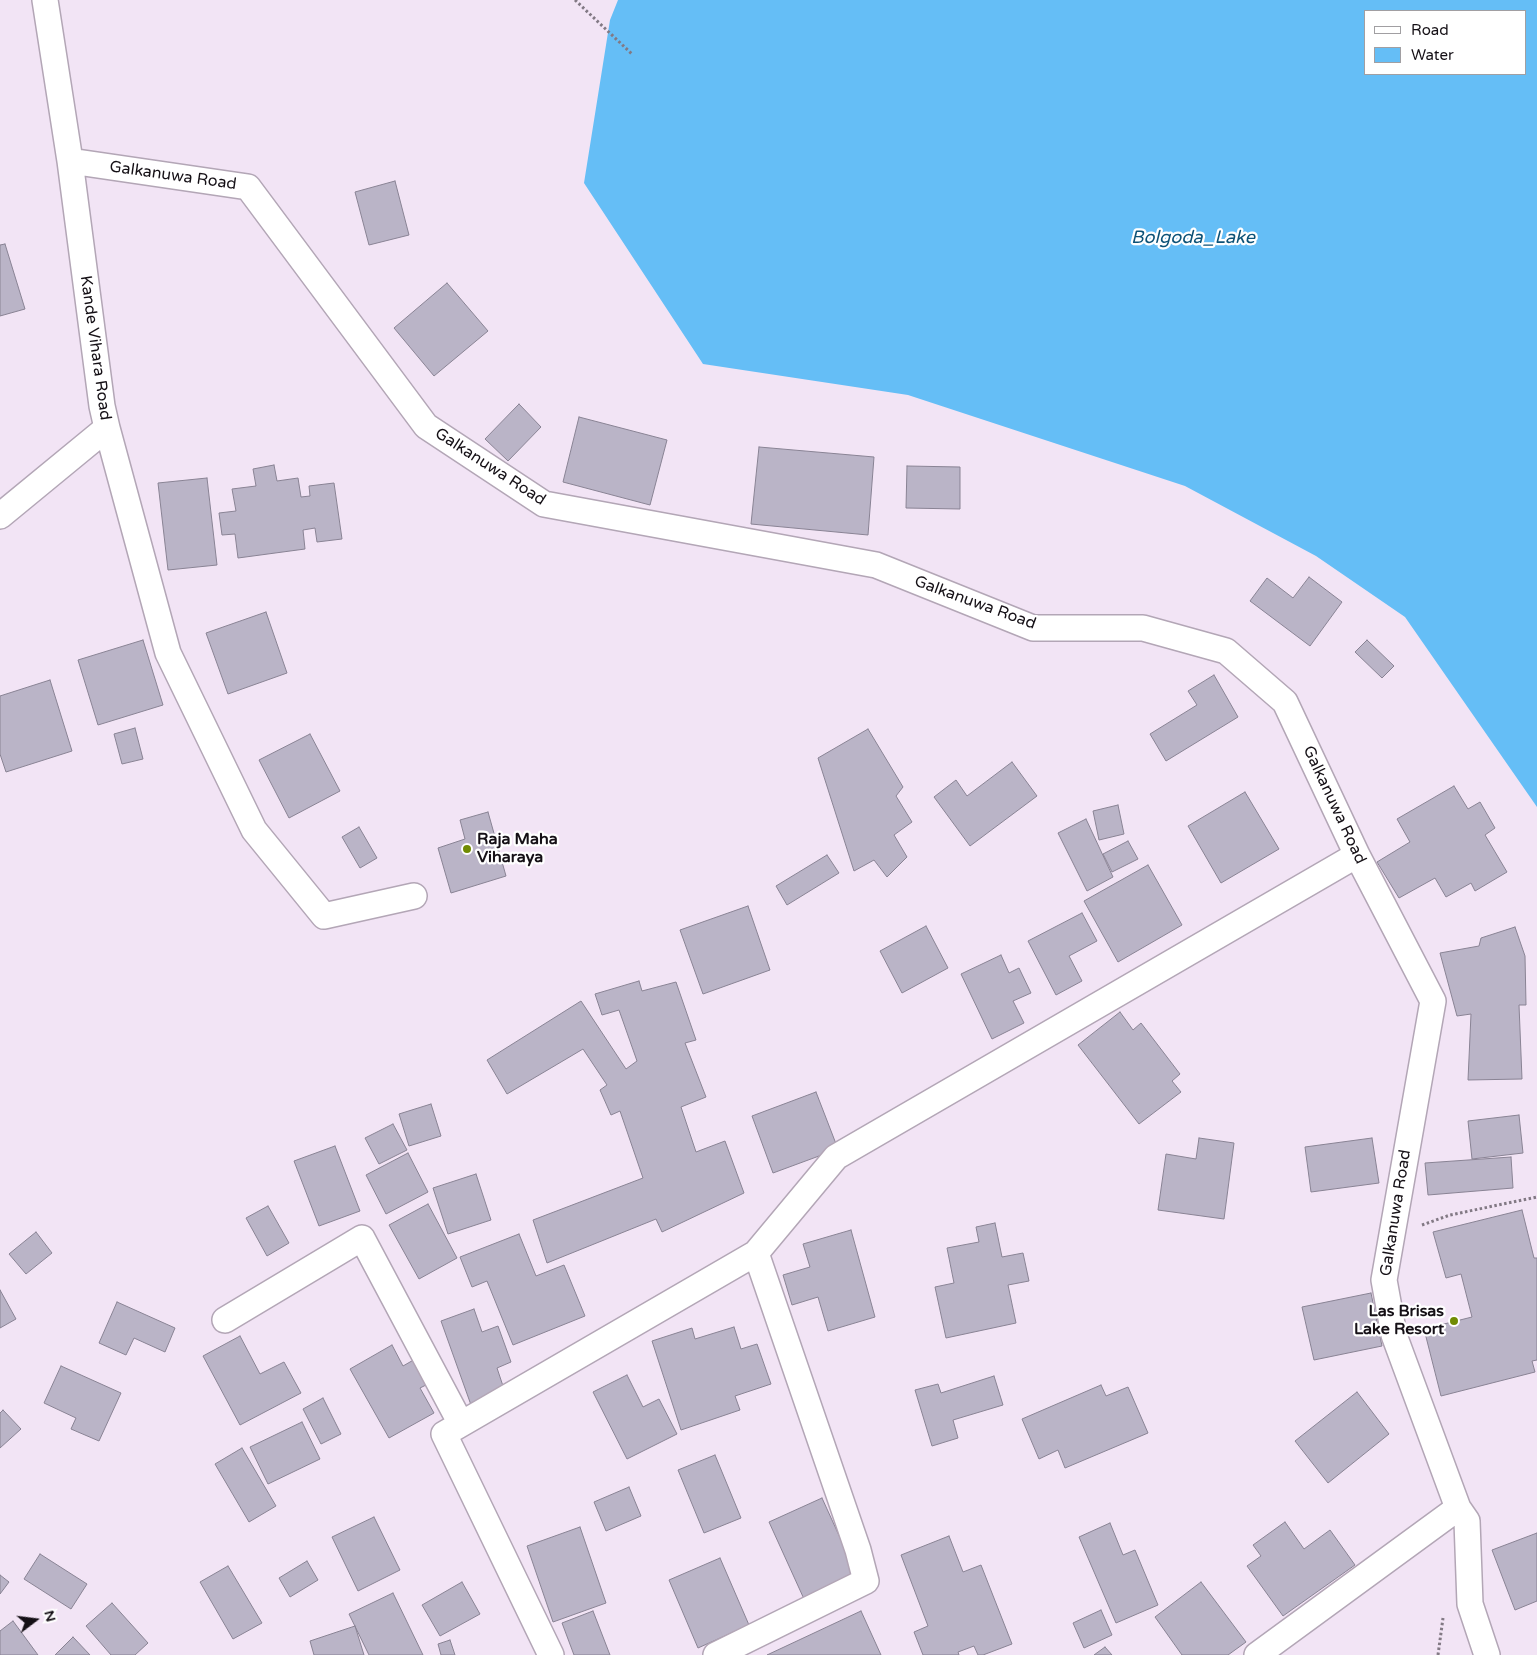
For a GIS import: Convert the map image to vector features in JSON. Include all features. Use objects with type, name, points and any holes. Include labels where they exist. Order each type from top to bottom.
[{"type":"street","points":[[46,0],[70,161]]},
{"type":"street","name":"Kande Vihara Road","points":[[0,516],[107,428],[70,161]]},
{"type":"street","name":"Galkanuwa Road","points":[[70,161],[248,187],[426,426],[544,504],[876,565],[1033,628],[1143,628],[1226,652],[1285,702],[1357,855],[1433,1001],[1384,1280],[1394,1334],[1458,1508],[1467,1521],[1470,1604],[1487,1655]]},
{"type":"street","points":[[107,428],[168,653],[254,830],[324,916],[414,896]]},
{"type":"street","points":[[551,1655],[444,1434],[756,1253],[836,1157],[1357,855]]},
{"type":"street","points":[[225,1320],[362,1238],[461,1424]]},
{"type":"street","points":[[716,1655],[866,1581],[858,1550],[756,1253]]},
{"type":"street","points":[[1257,1655],[1458,1508]]},
{"type":"path","points":[[575,0],[633,55]]},
{"type":"path","points":[[1391,1236],[1450,1215],[1537,1197]]},
{"type":"water","name":"Bolgoda_Lake","points":[[618,0],[1537,0],[1537,807],[1405,617],[1316,556],[1185,486],[908,395],[703,364],[584,183],[610,20]]},
{"type":"building","points":[[395,181],[409,235],[369,245],[355,192]]},
{"type":"building","points":[[5,244],[25,309],[0,316],[0,245]]},
{"type":"building","points":[[447,283],[488,331],[434,376],[394,328]]},
{"type":"building","points":[[519,404],[541,427],[508,461],[485,439]]},
{"type":"building","points":[[579,417],[667,440],[650,505],[563,482]]},
{"type":"building","points":[[759,447],[874,457],[868,535],[751,524]]},
{"type":"building","points":[[274,465],[277,481],[298,478],[301,497],[310,496],[309,486],[334,483],[342,539],[317,542],[315,528],[303,530],[305,549],[238,558],[235,534],[222,535],[219,513],[236,511],[232,489],[256,486],[253,469]]},
{"type":"building","points":[[907,466],[960,467],[960,509],[906,508]]},
{"type":"building","points":[[207,478],[217,565],[168,570],[158,483]]},
{"type":"building","points":[[1309,577],[1342,602],[1310,646],[1250,601],[1267,578],[1293,598]]},
{"type":"building","points":[[266,612],[287,673],[228,694],[206,633]]},
{"type":"building","points":[[143,640],[163,705],[98,725],[78,660]]},
{"type":"building","points":[[1367,640],[1394,666],[1382,678],[1355,652]]},
{"type":"building","points":[[1214,675],[1238,717],[1166,761],[1150,734],[1197,705],[1188,691]]},
{"type":"building","points":[[50,680],[72,751],[6,772],[0,754],[0,696]]},
{"type":"building","points":[[135,728],[143,759],[122,764],[114,734]]},
{"type":"building","points":[[868,729],[903,787],[896,796],[912,822],[894,835],[907,857],[887,877],[874,860],[854,871],[818,758]]},
{"type":"building","points":[[310,734],[340,791],[289,818],[259,760]]},
{"type":"building","points":[[1012,762],[1037,796],[970,846],[934,797],[956,780],[967,796]]},
{"type":"building","points":[[1454,786],[1468,809],[1480,802],[1495,828],[1485,835],[1507,872],[1475,891],[1471,883],[1446,897],[1435,878],[1399,898],[1377,862],[1410,842],[1397,819]]},
{"type":"building","points":[[1245,792],[1279,849],[1221,883],[1188,826]]},
{"type":"building","points":[[1118,805],[1124,834],[1099,840],[1093,811]]},
{"type":"building","points":[[488,812],[506,876],[451,893],[438,848],[465,839],[460,820]]},
{"type":"building","points":[[1086,819],[1113,877],[1087,891],[1058,833]]},
{"type":"building","points":[[359,827],[377,858],[360,868],[342,837]]},
{"type":"building","points":[[1128,841],[1138,859],[1112,872],[1103,854]]},
{"type":"building","points":[[827,855],[839,873],[787,905],[776,886]]},
{"type":"building","points":[[1148,865],[1182,925],[1118,962],[1084,901]]},
{"type":"building","points":[[748,906],[770,970],[703,994],[680,930]]},
{"type":"building","points":[[1082,913],[1097,941],[1069,956],[1082,981],[1056,995],[1028,941]]},
{"type":"building","points":[[926,926],[948,968],[902,993],[880,951]]},
{"type":"building","points":[[1515,927],[1525,956],[1526,1005],[1519,1005],[1522,1079],[1468,1080],[1471,1014],[1457,1016],[1440,953],[1479,946],[1481,938]]},
{"type":"building","points":[[1001,955],[1009,973],[1019,968],[1031,993],[1013,1001],[1024,1023],[992,1039],[961,974]]},
{"type":"building","points":[[639,981],[642,991],[676,982],[696,1040],[685,1043],[706,1097],[681,1107],[696,1152],[725,1141],[744,1193],[662,1232],[656,1219],[547,1263],[533,1220],[643,1178],[620,1111],[611,1115],[600,1090],[607,1085],[583,1049],[507,1094],[487,1060],[581,1001],[626,1069],[637,1061],[619,1010],[602,1015],[595,994]]},
{"type":"building","points":[[1120,1012],[1133,1030],[1141,1023],[1180,1074],[1172,1081],[1181,1092],[1139,1124],[1078,1045]]},
{"type":"building","points":[[816,1092],[838,1149],[773,1173],[752,1116]]},
{"type":"building","points":[[431,1104],[441,1136],[409,1146],[399,1114]]},
{"type":"building","points":[[1519,1115],[1523,1153],[1472,1159],[1468,1121]]},
{"type":"building","points":[[393,1124],[407,1150],[379,1164],[365,1138]]},
{"type":"building","points":[[1199,1138],[1234,1143],[1224,1219],[1158,1210],[1166,1154],[1196,1159]]},
{"type":"building","points":[[1372,1138],[1379,1183],[1311,1192],[1305,1147]]},
{"type":"building","points":[[335,1146],[360,1211],[319,1226],[294,1161]]},
{"type":"building","points":[[408,1153],[428,1192],[386,1214],[366,1175]]},
{"type":"building","points":[[1511,1157],[1513,1188],[1428,1195],[1425,1163]]},
{"type":"building","points":[[476,1174],[491,1220],[448,1234],[433,1188]]},
{"type":"building","points":[[428,1204],[457,1258],[419,1279],[389,1225]]},
{"type":"building","points":[[268,1206],[289,1243],[267,1256],[246,1218]]},
{"type":"building","points":[[1522,1210],[1534,1258],[1537,1258],[1537,1360],[1532,1361],[1535,1372],[1441,1396],[1424,1329],[1472,1317],[1461,1274],[1446,1278],[1433,1232]]},
{"type":"building","points":[[995,1223],[1002,1257],[1023,1253],[1029,1281],[1008,1285],[1016,1323],[946,1338],[935,1287],[954,1283],[947,1248],[979,1242],[976,1227]]},
{"type":"building","points":[[851,1230],[875,1317],[828,1331],[818,1297],[792,1305],[783,1275],[810,1267],[803,1244]]},
{"type":"building","points":[[36,1232],[52,1253],[26,1274],[9,1254]]},
{"type":"building","points":[[519,1234],[536,1276],[564,1265],[585,1316],[513,1345],[487,1281],[472,1287],[460,1257]]},
{"type":"building","points":[[0,1290],[16,1319],[0,1328]]},
{"type":"building","points":[[1371,1293],[1382,1346],[1314,1360],[1302,1307]]},
{"type":"building","points":[[117,1302],[175,1328],[165,1352],[134,1338],[126,1355],[99,1343]]},
{"type":"building","points":[[474,1309],[482,1332],[498,1326],[511,1362],[497,1368],[505,1392],[471,1405],[441,1321]]},
{"type":"building","points":[[734,1327],[741,1349],[757,1344],[771,1384],[735,1396],[740,1410],[681,1430],[652,1341],[692,1328],[695,1339]]},
{"type":"building","points":[[240,1336],[260,1374],[284,1362],[301,1393],[240,1425],[203,1356]]},
{"type":"building","points":[[392,1345],[403,1366],[417,1358],[430,1383],[420,1388],[434,1413],[389,1438],[350,1369]]},
{"type":"building","points":[[61,1366],[121,1393],[99,1441],[71,1429],[76,1418],[44,1403]]},
{"type":"building","points":[[627,1375],[643,1407],[659,1399],[677,1434],[627,1459],[593,1392]]},
{"type":"building","points":[[994,1376],[1003,1405],[953,1420],[958,1438],[932,1446],[915,1390],[938,1384],[941,1393]]},
{"type":"building","points":[[1101,1385],[1106,1396],[1128,1387],[1148,1433],[1065,1468],[1058,1450],[1039,1459],[1022,1419]]},
{"type":"building","points":[[1357,1392],[1389,1434],[1328,1483],[1295,1441]]},
{"type":"building","points":[[323,1398],[341,1434],[321,1444],[303,1409]]},
{"type":"building","points":[[3,1410],[21,1429],[0,1448],[0,1413]]},
{"type":"building","points":[[302,1422],[320,1459],[268,1484],[250,1447]]},
{"type":"building","points":[[242,1448],[276,1506],[249,1522],[215,1464]]},
{"type":"building","points":[[715,1455],[741,1518],[704,1533],[678,1470]]},
{"type":"building","points":[[629,1487],[641,1516],[606,1531],[594,1502]]},
{"type":"building","points":[[822,1498],[857,1575],[804,1599],[769,1522]]},
{"type":"building","points":[[374,1517],[400,1570],[358,1591],[332,1537]]},
{"type":"building","points":[[1285,1522],[1304,1549],[1330,1530],[1355,1565],[1283,1616],[1247,1566],[1261,1556],[1253,1545]]},
{"type":"building","points":[[1110,1523],[1123,1555],[1135,1550],[1158,1605],[1116,1623],[1079,1537]]},
{"type":"building","points":[[580,1527],[606,1603],[553,1622],[527,1546]]},
{"type":"building","points":[[1537,1533],[1537,1601],[1515,1610],[1492,1550]]},
{"type":"building","points":[[949,1536],[963,1572],[981,1565],[1012,1644],[983,1655],[978,1655],[974,1646],[958,1652],[959,1655],[923,1655],[914,1632],[928,1626],[901,1555]]},
{"type":"building","points":[[40,1554],[87,1584],[71,1609],[24,1579]]},
{"type":"building","points":[[720,1558],[749,1625],[698,1648],[669,1580]]},
{"type":"building","points":[[307,1561],[318,1580],[290,1597],[279,1578]]},
{"type":"building","points":[[228,1566],[262,1623],[233,1639],[200,1582]]},
{"type":"building","points":[[0,1575],[9,1582],[0,1594]]},
{"type":"building","points":[[462,1582],[480,1614],[440,1636],[422,1605]]},
{"type":"building","points":[[1201,1582],[1246,1642],[1228,1655],[1182,1655],[1155,1617]]},
{"type":"building","points":[[393,1593],[423,1655],[369,1655],[349,1614]]},
{"type":"building","points":[[112,1603],[148,1643],[135,1655],[111,1655],[86,1626]]},
{"type":"building","points":[[1101,1610],[1112,1635],[1084,1648],[1073,1623]]},
{"type":"building","points":[[593,1611],[610,1655],[574,1655],[562,1623]]},
{"type":"building","points":[[861,1611],[881,1655],[767,1655]]},
{"type":"building","points":[[13,1621],[38,1655],[0,1655],[0,1631]]},
{"type":"building","points":[[355,1626],[364,1655],[314,1655],[310,1641]]},
{"type":"building","points":[[73,1637],[90,1655],[55,1655]]},
{"type":"building","points":[[450,1640],[455,1655],[441,1655],[438,1644]]},
{"type":"building","points":[[1105,1647],[1112,1655],[1094,1655]]},
{"type":"place","name":"Raja Maha Viharaya","points":[[467,849]]},
{"type":"place","name":"Las Brisas Lake Resort","points":[[1454,1321]]}]
